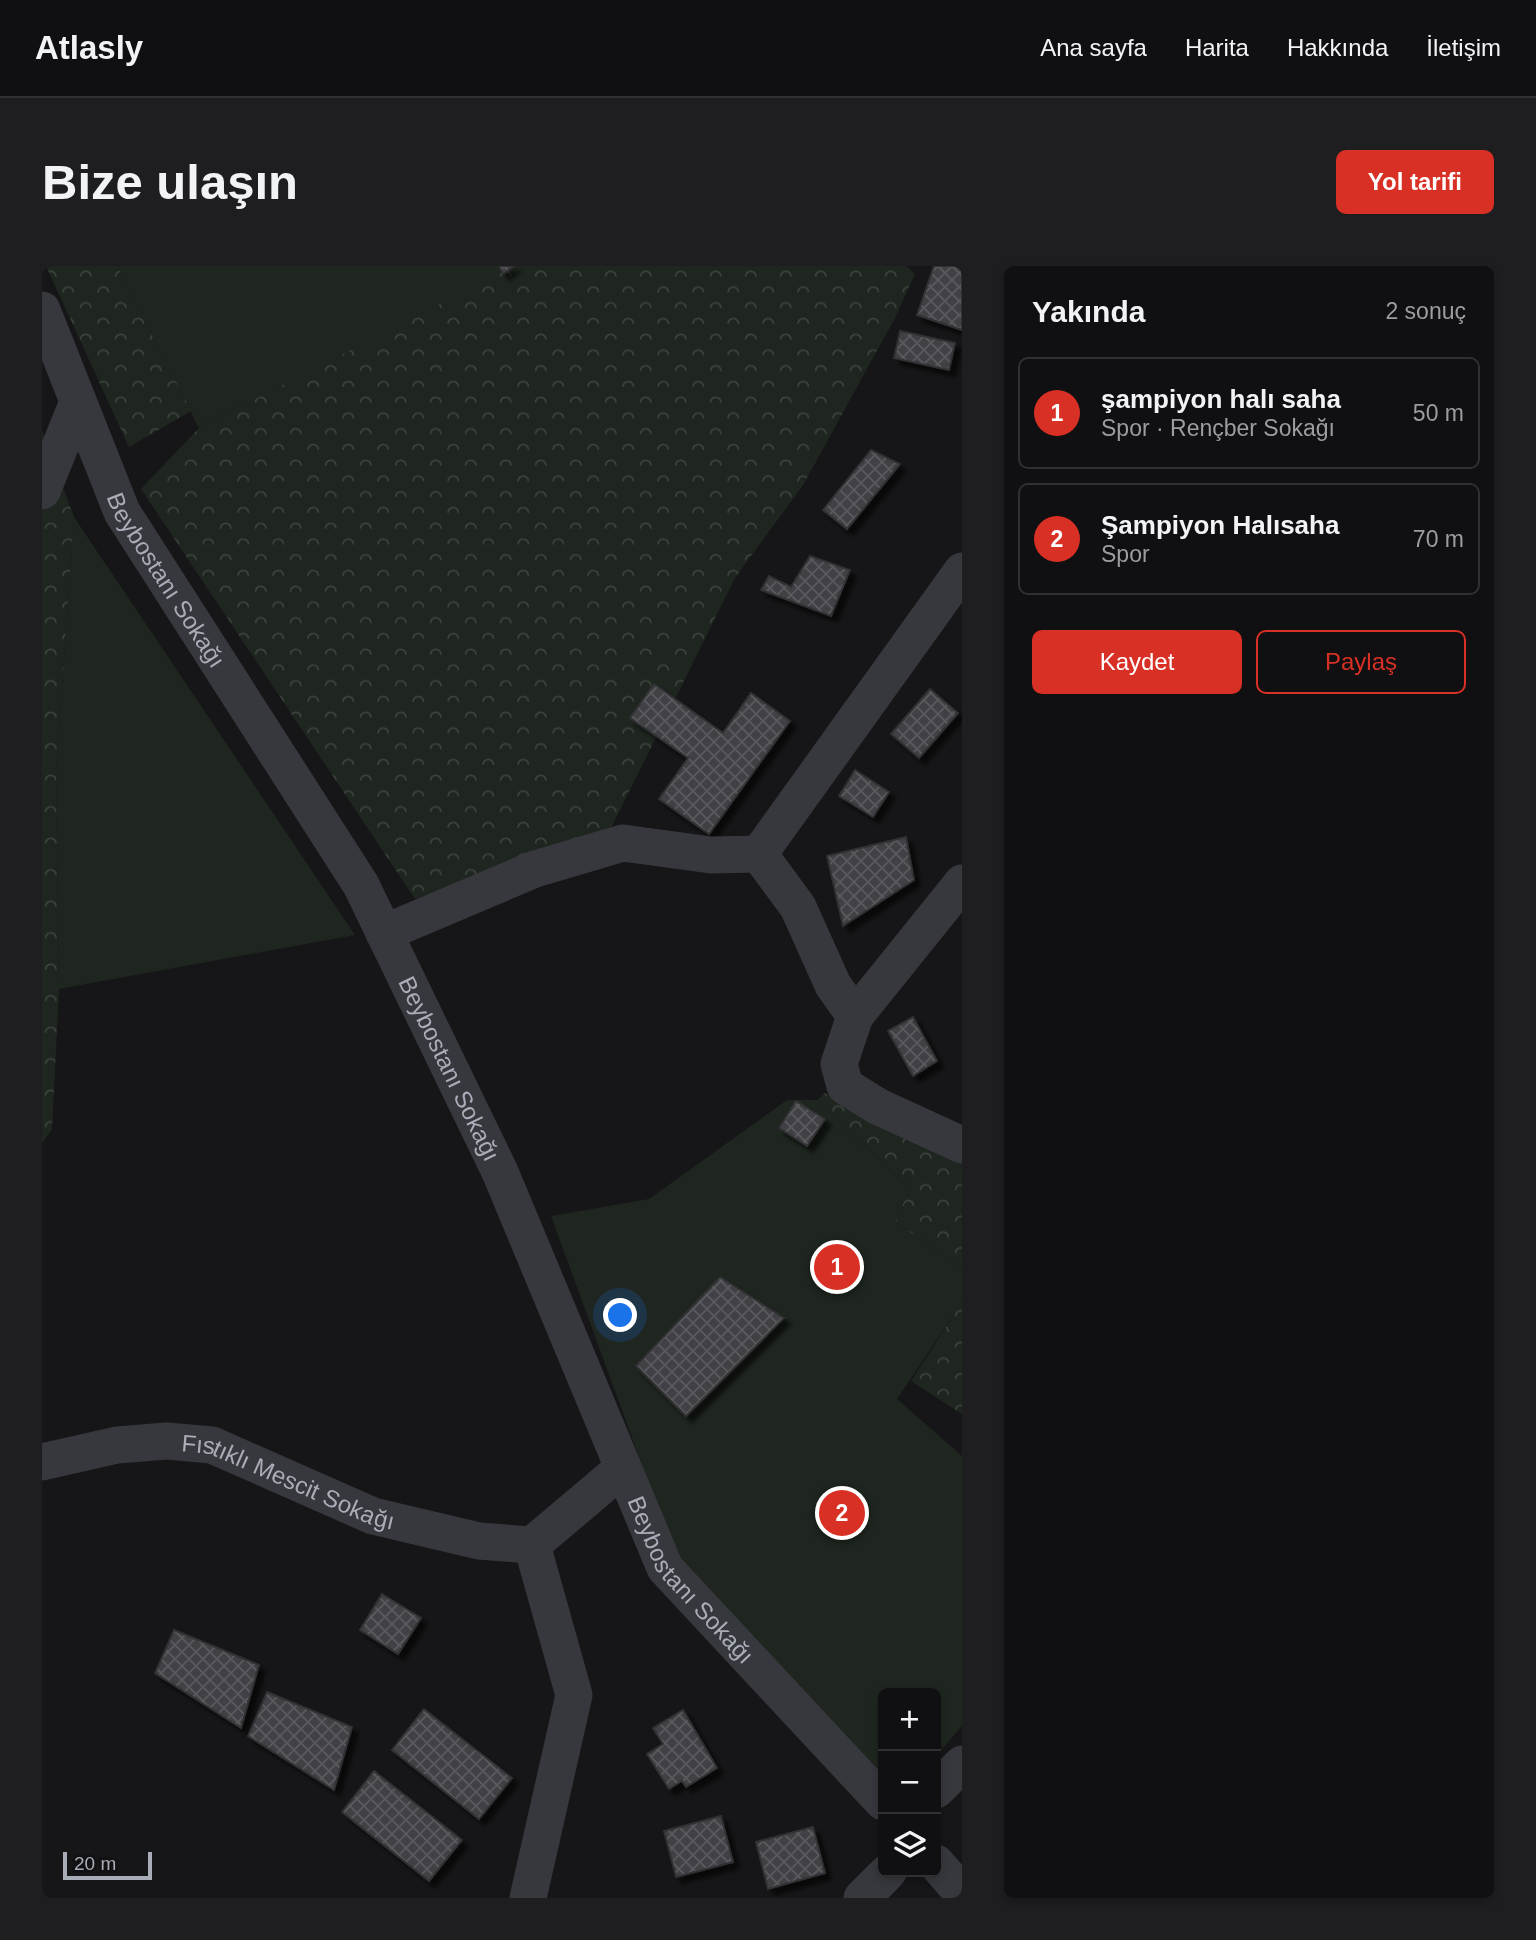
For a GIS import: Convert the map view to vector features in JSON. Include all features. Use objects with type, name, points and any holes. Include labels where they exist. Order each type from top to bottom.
[{"type":"street","name":"Beybostanı Sokağı","points":[[42,310],[122,512],[361,885],[500,1172],[665,1567],[878,1797]]},
{"type":"street","points":[[42,491],[78,402]]},
{"type":"street","points":[[759,854],[962,571]]},
{"type":"street","points":[[384,933],[535,869],[623,843],[710,855],[759,854]]},
{"type":"street","points":[[759,854],[798,907],[832,985],[855,1016]]},
{"type":"street","points":[[962,883],[855,1016],[839,1064],[845,1086],[877,1106],[962,1144]]},
{"type":"street","name":"Fıstıklı Mescit Sokağı","points":[[42,1462],[117,1445],[167,1441],[212,1445],[373,1516],[479,1541],[532,1545]]},
{"type":"street","points":[[528,1898],[574,1695],[532,1545],[623,1468]]},
{"type":"street","points":[[941,1785],[962,1764]]},
{"type":"street","points":[[862,1898],[883,1877]]},
{"type":"green space","points":[[46,266],[117,266],[191,411],[129,447]]},
{"type":"green space","points":[[117,266],[499,266],[503,274],[199,428]]},
{"type":"green space","points":[[514,266],[906,266],[915,274],[895,318],[803,485],[735,578],[611,828],[415,899],[141,489],[199,428]]},
{"type":"green space","points":[[42,431],[74,517],[56,770],[59,989],[52,1129],[42,1143]]},
{"type":"green space","points":[[74,517],[355,935],[59,989],[56,770]]},
{"type":"green space","points":[[824,1093],[962,1150],[962,1268],[895,1222],[910,1189],[818,1100]]},
{"type":"green space","points":[[787,1100],[818,1100],[910,1189],[895,1222],[962,1268],[962,1302],[897,1399],[962,1456],[962,1726],[941,1750],[941,1688],[878,1688],[878,1781],[677,1561],[551,1216],[649,1199]]},
{"type":"green space","points":[[962,1302],[962,1414],[911,1381]]},
{"type":"building","points":[[499,266],[514,266],[503,274]]},
{"type":"building","points":[[934,266],[962,266],[962,330],[917,315]]},
{"type":"building","points":[[900,331],[955,343],[949,370],[894,358]]},
{"type":"building","points":[[871,450],[900,464],[847,529],[823,510]]},
{"type":"building","points":[[810,556],[850,570],[831,616],[761,590],[769,576],[791,587]]},
{"type":"building","points":[[654,684],[723,733],[751,693],[790,721],[709,834],[659,799],[688,758],[630,718]]},
{"type":"building","points":[[930,689],[958,713],[919,758],[891,734]]},
{"type":"building","points":[[855,770],[889,792],[873,817],[839,796]]},
{"type":"building","points":[[906,837],[914,880],[843,926],[827,856]]},
{"type":"building","points":[[913,1017],[937,1061],[913,1076],[888,1031]]},
{"type":"building","points":[[796,1101],[825,1119],[807,1146],[779,1128]]},
{"type":"building","points":[[720,1277],[784,1318],[686,1416],[636,1366]]},
{"type":"building","points":[[382,1594],[421,1618],[398,1654],[360,1630]]},
{"type":"building","points":[[174,1630],[259,1665],[241,1728],[155,1673]]},
{"type":"building","points":[[267,1692],[352,1727],[334,1790],[248,1736]]},
{"type":"building","points":[[424,1709],[512,1778],[479,1819],[392,1750]]},
{"type":"building","points":[[683,1710],[717,1768],[686,1787],[682,1781],[669,1789],[647,1754],[663,1744],[653,1728]]},
{"type":"building","points":[[374,1771],[462,1840],[429,1881],[342,1812]]},
{"type":"building","points":[[721,1816],[733,1862],[676,1877],[664,1831]]},
{"type":"building","points":[[813,1827],[825,1873],[768,1889],[756,1842]]},
{"type":"place","name":"şampiyon halı saha","points":[[837,1267]]},
{"type":"place","name":"Şampiyon Halısaha","points":[[842,1513]]}]
